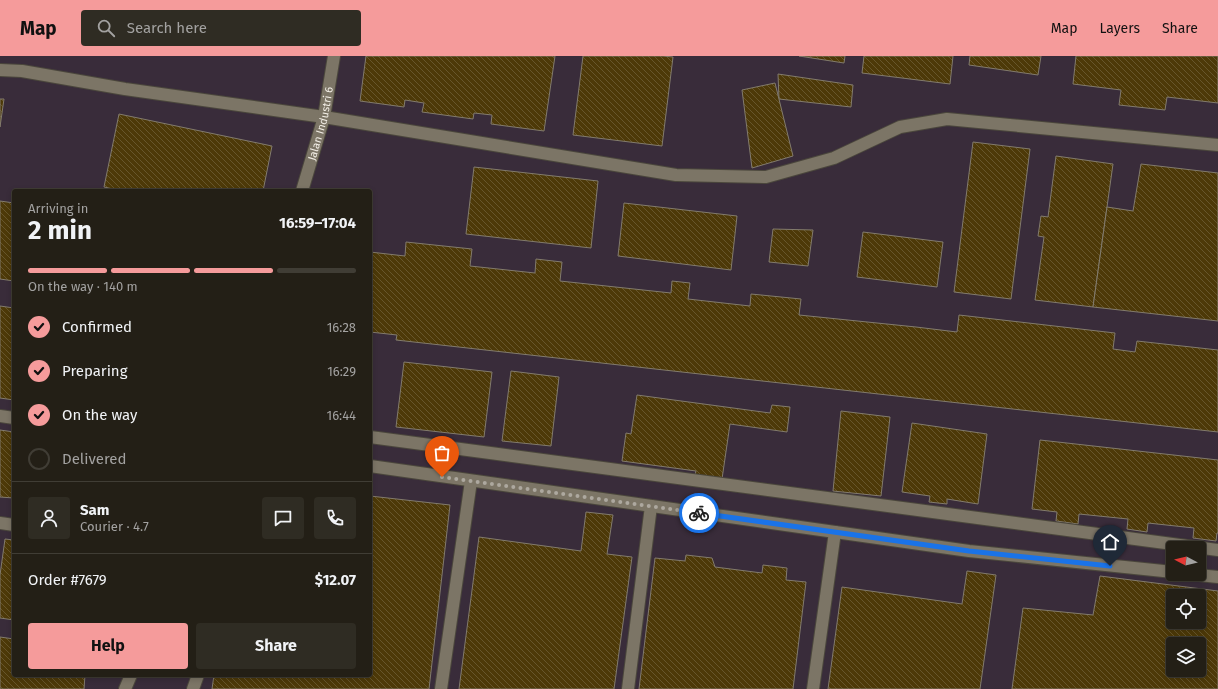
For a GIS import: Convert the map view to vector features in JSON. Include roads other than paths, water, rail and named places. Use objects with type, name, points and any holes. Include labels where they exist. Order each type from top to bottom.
[{"type":"street","name":"Jalan Industri 6","points":[[303,189],[324,117],[334,56]]},
{"type":"street","points":[[0,70],[324,117],[676,175],[766,176],[834,158],[900,127],[948,119],[1218,145]]},
{"type":"street","points":[[0,416],[12,418]]},
{"type":"street","points":[[372,438],[1218,550]]},
{"type":"street","points":[[372,466],[969,551],[1166,571]]},
{"type":"street","points":[[441,689],[471,481]]},
{"type":"street","points":[[628,689],[651,506]]},
{"type":"street","points":[[0,523],[12,525]]},
{"type":"street","points":[[813,689],[835,532]]},
{"type":"street","points":[[1206,576],[1218,577]]},
{"type":"street","points":[[125,689],[130,677]]},
{"type":"street","points":[[193,689],[197,677]]}]
